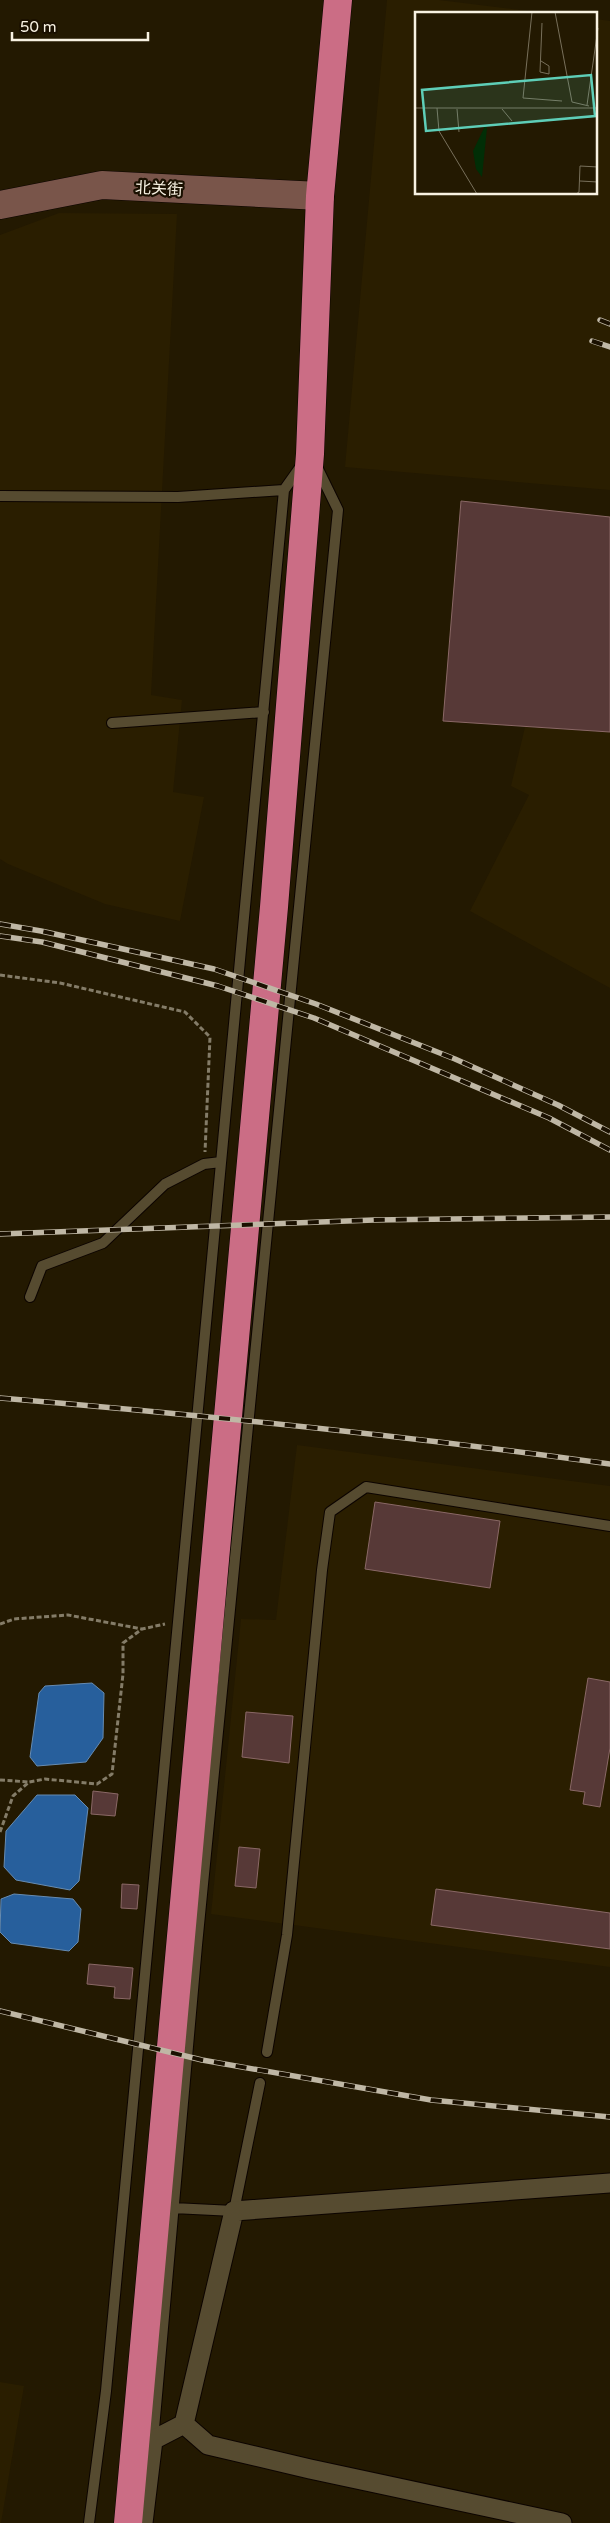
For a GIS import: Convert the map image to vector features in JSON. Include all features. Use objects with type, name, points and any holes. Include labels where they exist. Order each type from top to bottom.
[{"type":"highway","points":[[128,2523],[273,917],[310,454],[320,196],[338,0]]},
{"type":"main road","name":"北关街","points":[[0,205],[102,185],[320,196]]},
{"type":"street","points":[[143,2523],[153,2440],[184,2424],[234,2211],[610,2184]]},
{"type":"street","points":[[184,2424],[208,2445],[562,2523]]},
{"type":"lane","points":[[89,2523],[107,2381],[284,490],[310,454],[338,510],[198,1935],[153,2440]]},
{"type":"lane","points":[[0,496],[178,497],[284,490]]},
{"type":"lane","points":[[112,723],[264,712]]},
{"type":"lane","points":[[30,1297],[42,1266],[104,1243],[165,1184],[204,1164],[222,1162]]},
{"type":"lane","points":[[267,2052],[287,1935],[322,1570],[330,1512],[366,1487],[610,1526]]},
{"type":"lane","points":[[174,2208],[234,2211],[260,2083]]},
{"type":"path","points":[[0,974],[60,983],[185,1012],[210,1037],[204,1164]]},
{"type":"path","points":[[0,1624],[14,1619],[68,1615],[142,1630]]},
{"type":"path","points":[[0,1780],[29,1782],[45,1779],[97,1784],[112,1774],[123,1674],[123,1643],[142,1630],[179,1621]]},
{"type":"path","points":[[0,1832],[13,1796],[29,1782]]},
{"type":"shaded area","points":[[387,0],[439,0],[536,12],[415,12],[415,195],[598,195],[598,19],[610,21],[610,490],[345,467]]},
{"type":"shaded area","points":[[59,213],[177,214],[151,695],[182,700],[173,792],[204,797],[180,921],[105,904],[0,859],[0,235]]},
{"type":"shaded area","points":[[525,727],[610,732],[610,988],[470,911],[529,795],[511,786]]},
{"type":"shaded area","points":[[297,1445],[610,1486],[610,1967],[211,1914],[241,1619],[276,1620]]},
{"type":"shaded area","points":[[0,2382],[24,2386],[1,2523],[0,2523]]},
{"type":"water","points":[[92,1683],[104,1693],[103,1738],[86,1762],[37,1766],[30,1757],[39,1693],[45,1686]]},
{"type":"water","points":[[37,1795],[75,1795],[88,1808],[79,1881],[70,1890],[16,1880],[4,1867],[6,1831]]},
{"type":"water","points":[[14,1894],[73,1899],[81,1909],[78,1942],[69,1951],[11,1943],[0,1932],[1,1899]]},
{"type":"building","points":[[461,501],[610,517],[610,732],[443,721]]},
{"type":"building","points":[[375,1502],[500,1521],[490,1588],[365,1569]]},
{"type":"building","points":[[588,1678],[610,1682],[610,1748],[600,1807],[583,1804],[585,1792],[570,1790]]},
{"type":"building","points":[[246,1712],[293,1716],[289,1763],[242,1757]]},
{"type":"building","points":[[93,1791],[118,1794],[115,1816],[91,1814]]},
{"type":"building","points":[[239,1847],[260,1849],[256,1888],[235,1886]]},
{"type":"building","points":[[122,1884],[139,1885],[137,1909],[121,1908]]},
{"type":"building","points":[[436,1889],[610,1913],[610,1949],[431,1925]]},
{"type":"building","points":[[89,1964],[133,1968],[130,1999],[114,1998],[115,1987],[87,1984]]},
{"type":"railway","points":[[600,320],[610,324]]},
{"type":"railway","points":[[592,341],[610,347]]},
{"type":"railway","points":[[0,924],[41,931],[214,969],[316,1004],[455,1059],[558,1105],[610,1132]]},
{"type":"railway","points":[[0,936],[42,942],[218,986],[314,1018],[549,1118],[610,1150]]},
{"type":"railway","points":[[0,1234],[374,1220],[610,1217]]},
{"type":"railway","points":[[0,1398],[305,1427],[458,1444],[610,1464]]},
{"type":"railway","points":[[0,2011],[202,2060],[431,2100],[610,2117]]}]
